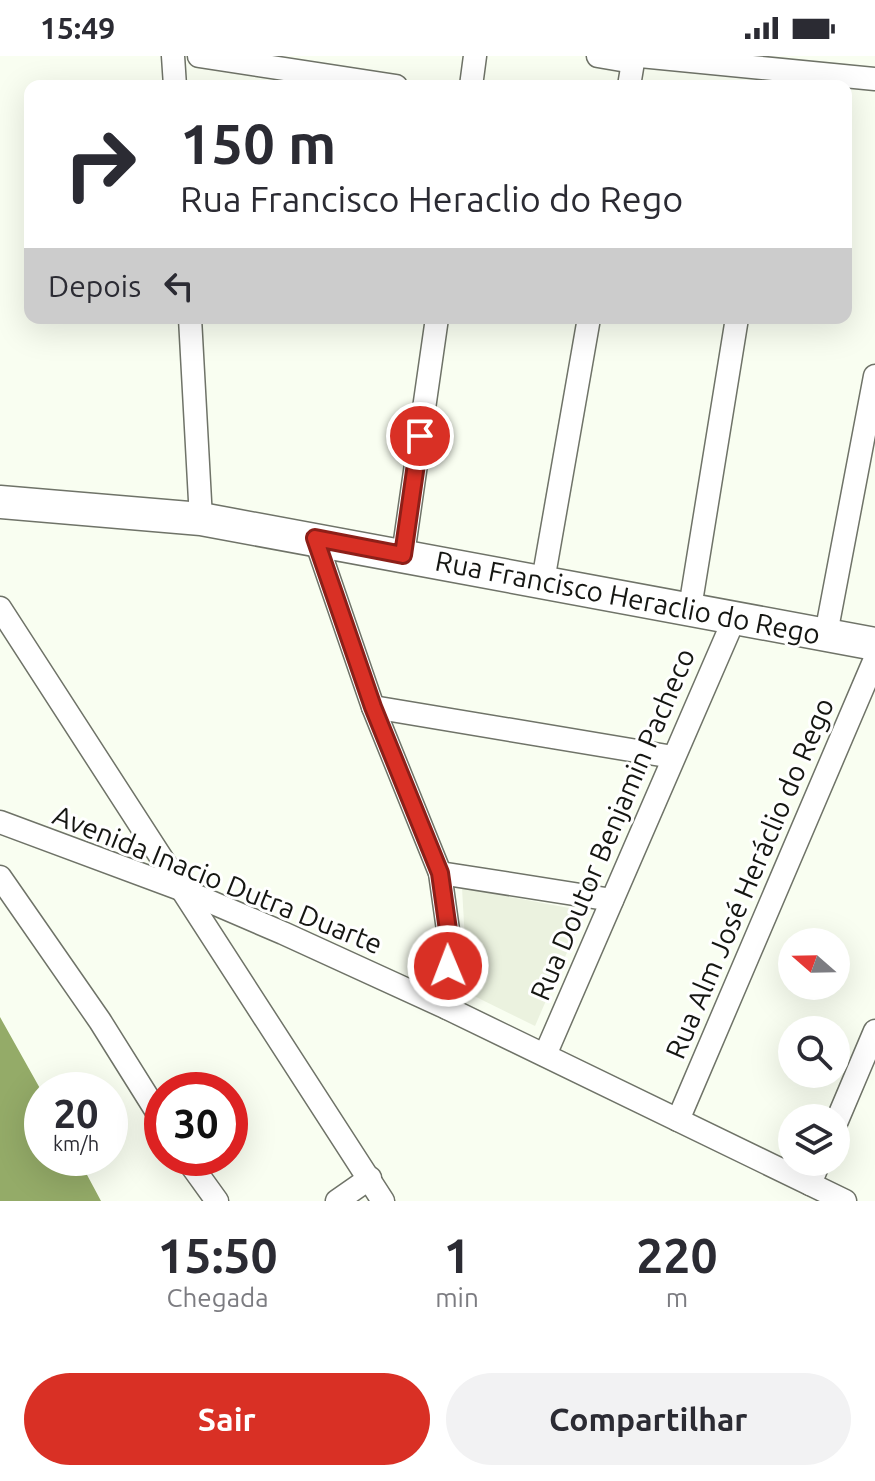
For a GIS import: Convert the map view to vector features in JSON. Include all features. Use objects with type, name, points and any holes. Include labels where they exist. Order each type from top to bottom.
[{"type":"street","points":[[173,56],[175,80]]},
{"type":"street","points":[[199,56],[357,80]]},
{"type":"street","points":[[472,80],[475,56]]},
{"type":"street","points":[[598,56],[875,79]]},
{"type":"street","points":[[630,80],[636,58]]},
{"type":"street","points":[[190,324],[201,519]]},
{"type":"street","points":[[403,555],[436,324]]},
{"type":"street","points":[[543,581],[588,324]]},
{"type":"street","points":[[690,608],[736,324]]},
{"type":"street","points":[[826,634],[875,376]]},
{"type":"street","name":"Rua Francisco Heraclio do Rego","points":[[0,502],[201,519],[875,644]]},
{"type":"street","points":[[315,538],[373,707],[440,873],[448,930],[447,1008]]},
{"type":"street","points":[[0,608],[383,1201]]},
{"type":"street","name":"Rua Doutor Benjamin Pacheco","points":[[545,1055],[735,617]]},
{"type":"street","name":"Rua Alm José Heráclio do Rego","points":[[678,1120],[875,659]]},
{"type":"street","points":[[373,707],[673,757]]},
{"type":"street","name":"Avenida Inacio Dutra Duarte","points":[[0,822],[183,890],[447,1008],[845,1201]]},
{"type":"street","points":[[440,873],[612,900]]},
{"type":"street","points":[[0,877],[100,1021],[144,1091]]},
{"type":"street","points":[[844,1104],[875,1031]]},
{"type":"street","points":[[199,1176],[217,1201]]},
{"type":"street","points":[[810,1184],[813,1176]]},
{"type":"street","points":[[337,1201],[370,1178]]},
{"type":"shaded area","points":[[462,888],[585,911],[535,1026],[468,993]]},
{"type":"shaded area","points":[[0,1017],[31,1072],[24,1072],[24,1176],[88,1176],[101,1201],[0,1201]]},
{"type":"route","points":[[420,436],[403,555],[315,538],[373,707],[440,873],[448,930],[448,966]]}]
